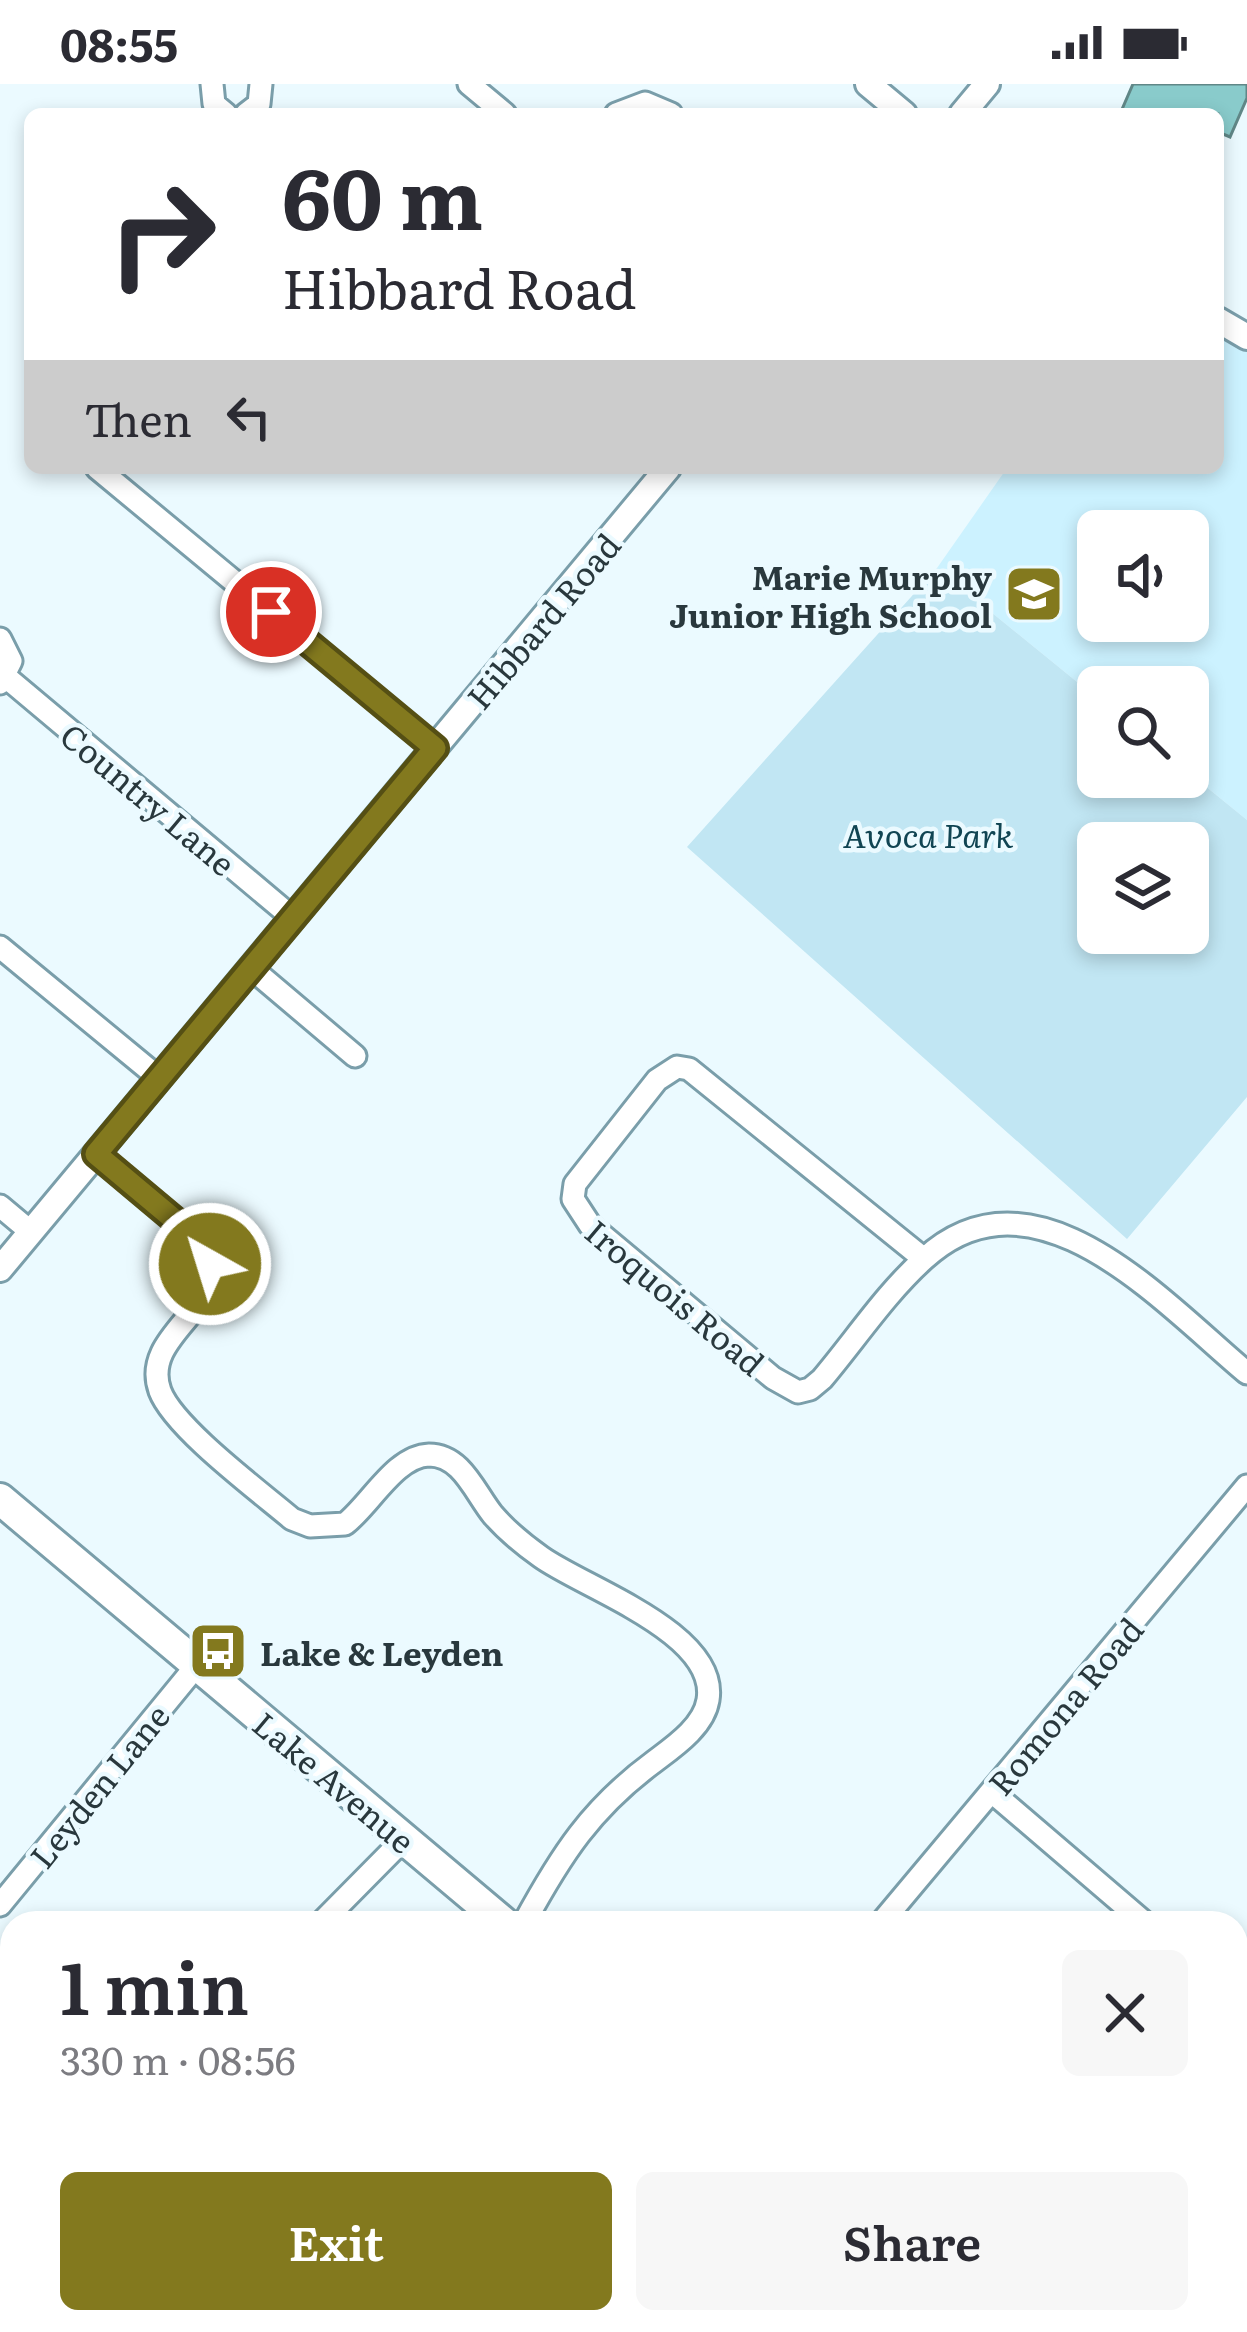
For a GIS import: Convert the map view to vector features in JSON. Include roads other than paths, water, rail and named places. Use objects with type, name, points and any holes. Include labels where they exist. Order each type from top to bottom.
[{"type":"main road","name":"Lake Avenue","points":[[1,1501],[490,1911]]},
{"type":"street","points":[[469,84],[498,108]]},
{"type":"street","points":[[868,84],[897,108]]},
{"type":"street","points":[[967,108],[987,84]]},
{"type":"street","points":[[104,474],[435,748]]},
{"type":"street","name":"Hibbard Road","points":[[0,1269],[663,474]]},
{"type":"street","name":"Country Lane","points":[[0,639],[10,653],[3,680],[293,918]]},
{"type":"street","points":[[0,947],[159,1078]]},
{"type":"street","points":[[251,968],[355,1056]]},
{"type":"street","name":"Iroquois Road","points":[[924,1259],[689,1069],[677,1067],[657,1080],[575,1184],[573,1199],[590,1225],[773,1378],[799,1392],[822,1379],[924,1259],[967,1231],[988,1226],[1037,1226],[1088,1245],[1247,1372]]},
{"type":"street","points":[[96,1154],[206,1249],[212,1279],[206,1295],[160,1356],[160,1391],[194,1433],[292,1519],[310,1526],[345,1523],[402,1466],[431,1455],[448,1460],[463,1471],[516,1538],[575,1578],[663,1626],[689,1650],[703,1672],[708,1702],[701,1717],[674,1747],[591,1815],[557,1862],[530,1911]]},
{"type":"street","points":[[0,1206],[31,1232]]},
{"type":"street","name":"Romona Road","points":[[891,1911],[1247,1486]]},
{"type":"street","name":"Leyden Lane","points":[[0,1905],[197,1665]]},
{"type":"street","points":[[992,1792],[1131,1911]]},
{"type":"street","points":[[332,1911],[404,1839]]},
{"type":"place","name":"Marie Murphy Junior High School","points":[[1034,594]]},
{"type":"place","name":"Lake & Leyden","points":[[218,1651]]},
{"type":"park label","name":"Avoca Park","points":[[928,833]]}]
